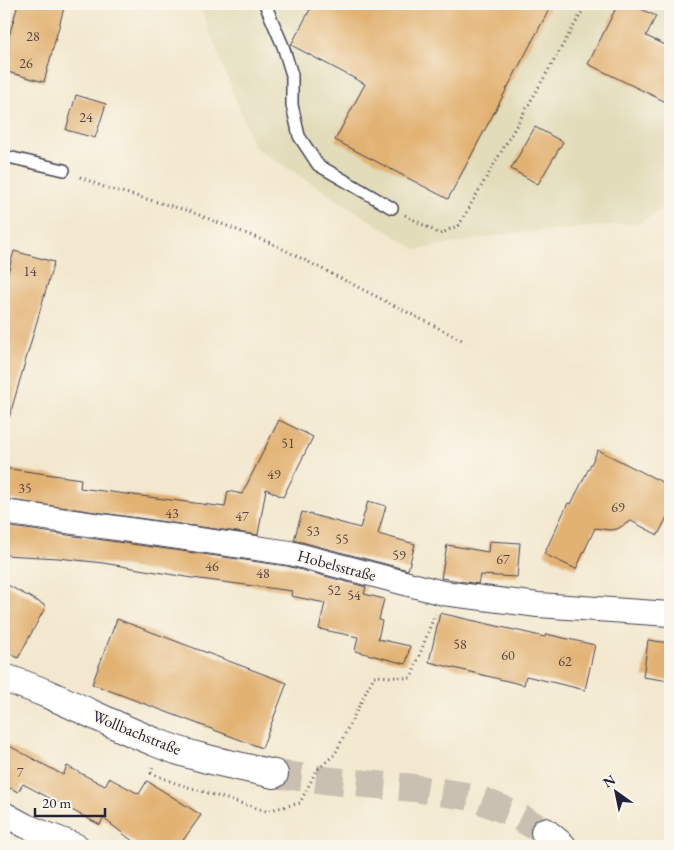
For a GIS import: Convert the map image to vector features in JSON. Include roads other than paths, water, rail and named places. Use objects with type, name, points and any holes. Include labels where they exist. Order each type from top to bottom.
[{"type":"main road","name":"Wollbachstraße","points":[[4,678],[37,689],[157,743],[199,756],[274,774]]},
{"type":"street","name":"Hobelsstraße","points":[[4,512],[290,553],[444,593],[538,605],[670,614]]},
{"type":"street","points":[[4,814],[26,836],[76,846]]},
{"type":"lane","points":[[265,4],[283,46],[292,75],[292,105],[299,136],[318,165],[392,208]]},
{"type":"lane","points":[[4,156],[64,170]]},
{"type":"tunnel","points":[[274,774],[414,788],[473,797],[510,812],[545,832]]}]
